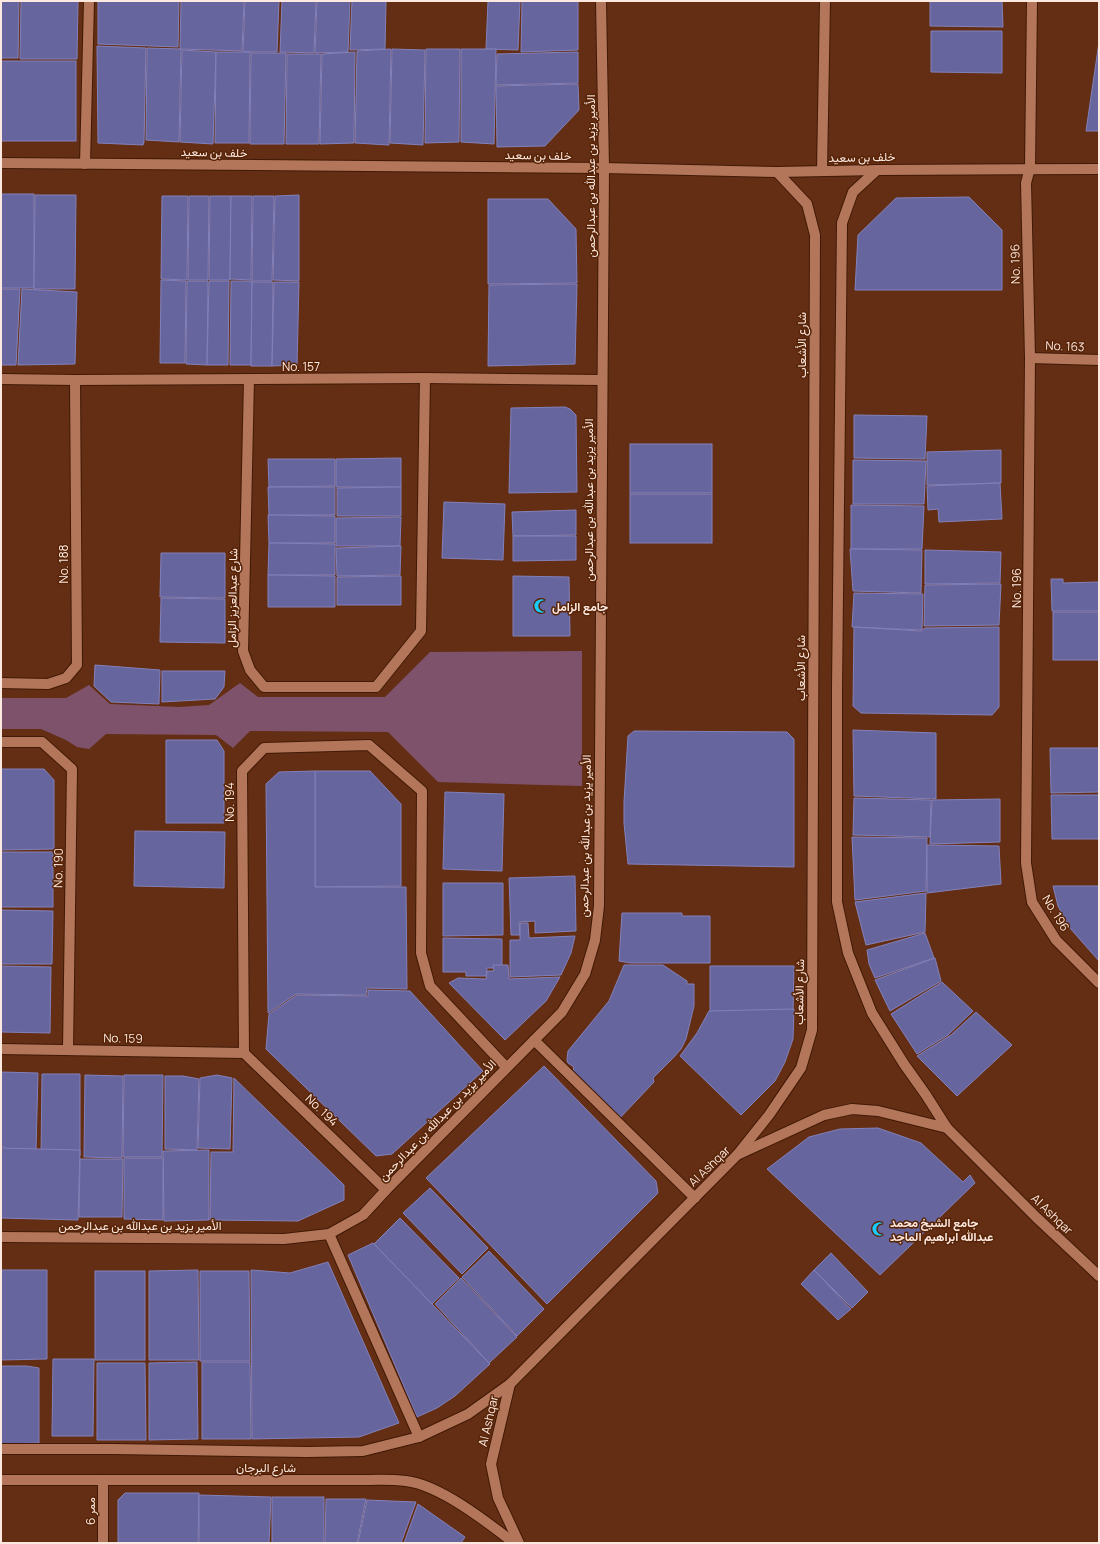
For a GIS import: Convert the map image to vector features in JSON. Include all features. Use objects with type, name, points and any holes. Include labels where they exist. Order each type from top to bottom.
[{"type":"street","points":[[85,164],[89,1]]},
{"type":"street","name":"الأمير يزيد بن عبدالله بن عبدالرحمن","points":[[1,1237],[284,1239],[329,1234],[363,1216],[386,1190],[562,1012],[585,974],[595,940],[599,906],[601,380],[604,168],[601,1]]},
{"type":"street","points":[[822,171],[825,1]]},
{"type":"street","name":"No. 196","points":[[1032,1],[1030,168],[1026,183],[1030,358],[1026,863],[1032,902],[1056,940],[1099,982]]},
{"type":"street","name":"خلف بن سعيد","points":[[1,163],[604,168],[777,172],[1030,168],[1099,169]]},
{"type":"street","points":[[877,170],[853,192],[842,223],[837,680],[837,902],[848,953],[872,1013],[896,1052],[947,1128]]},
{"type":"street","name":"شارع الأشعاب","points":[[737,1155],[769,1115],[800,1068],[812,1030],[814,235],[807,204],[777,172]]},
{"type":"street","name":"No. 163","points":[[1030,358],[1099,360]]},
{"type":"street","name":"No. 157","points":[[1,379],[425,378],[601,380]]},
{"type":"street","name":"شارع عبدالعزيز الزامل","points":[[250,379],[243,652],[250,670],[264,686],[376,687],[421,631],[425,378]]},
{"type":"street","name":"No. 188","points":[[1,683],[48,684],[66,678],[77,664],[75,380]]},
{"type":"street","name":"No. 190","points":[[1,742],[42,742],[72,769],[68,1050]]},
{"type":"street","name":"No. 194","points":[[386,1190],[244,1053],[242,771],[264,748],[369,745],[422,791],[421,953],[430,986],[506,1067]]},
{"type":"street","points":[[534,1040],[695,1198]]},
{"type":"street","name":"No. 159","points":[[1,1049],[244,1053]]},
{"type":"street","name":"Al Ashqar","points":[[519,1543],[498,1498],[491,1464],[510,1384],[737,1155],[824,1115],[852,1109],[878,1111],[947,1128],[1036,1217],[1099,1276]]},
{"type":"street","points":[[329,1234],[419,1437]]},
{"type":"street","name":"شارع البرجان","points":[[1,1449],[113,1448],[307,1452],[363,1451],[419,1437],[468,1414],[510,1384]]},
{"type":"street","name":"شارع البرجان","points":[[1,1480],[407,1481],[434,1489],[482,1518],[514,1543]]},
{"type":"street","name":"ممر 6","points":[[103,1480],[103,1543]]},
{"type":"shaded area","points":[[582,651],[582,786],[438,782],[388,732],[250,731],[233,748],[216,735],[106,734],[89,749],[77,747],[66,740],[41,729],[1,729],[1,698],[66,698],[89,685],[110,704],[179,707],[209,705],[240,683],[258,697],[385,697],[430,652]]},
{"type":"building","points":[[1,1],[19,1],[18,58],[1,58]]},
{"type":"building","points":[[21,1],[78,1],[77,59],[20,59]]},
{"type":"building","points":[[98,1],[179,1],[178,47],[98,44]]},
{"type":"building","points":[[181,1],[244,1],[242,51],[180,49]]},
{"type":"building","points":[[245,1],[279,1],[277,52],[243,52]]},
{"type":"building","points":[[282,1],[316,1],[314,53],[280,52]]},
{"type":"building","points":[[317,1],[350,1],[348,52],[315,53]]},
{"type":"building","points":[[352,1],[386,1],[385,49],[350,50]]},
{"type":"building","points":[[488,1],[520,1],[518,50],[486,49]]},
{"type":"building","points":[[522,1],[578,1],[578,50],[521,52]]},
{"type":"building","points":[[930,1],[1002,1],[1003,27],[930,26]]},
{"type":"building","points":[[931,31],[1002,31],[1002,73],[931,72]]},
{"type":"building","points":[[1099,42],[1099,131],[1086,131]]},
{"type":"building","points":[[97,46],[146,48],[143,145],[98,143]]},
{"type":"building","points":[[147,48],[181,49],[179,142],[146,140]]},
{"type":"building","points":[[391,49],[389,145],[355,143],[357,51]]},
{"type":"building","points":[[392,49],[425,50],[423,145],[390,143]]},
{"type":"building","points":[[426,49],[460,49],[459,142],[425,143]]},
{"type":"building","points":[[461,49],[496,49],[494,144],[461,142]]},
{"type":"building","points":[[182,50],[216,52],[213,144],[180,142]]},
{"type":"building","points":[[216,52],[250,52],[249,143],[215,143]]},
{"type":"building","points":[[355,52],[354,143],[320,144],[322,54]]},
{"type":"building","points":[[578,52],[578,83],[496,85],[497,54]]},
{"type":"building","points":[[251,53],[286,53],[284,144],[250,144]]},
{"type":"building","points":[[287,54],[321,54],[319,144],[286,144]]},
{"type":"building","points":[[1,61],[76,61],[76,141],[1,141]]},
{"type":"building","points":[[578,84],[579,110],[545,146],[497,147],[496,86]]},
{"type":"building","points":[[1,194],[34,194],[34,288],[1,288]]},
{"type":"building","points":[[35,195],[76,195],[75,289],[34,289]]},
{"type":"building","points":[[299,195],[299,281],[273,280],[275,196]]},
{"type":"building","points":[[162,196],[188,196],[187,280],[161,279]]},
{"type":"building","points":[[189,196],[209,196],[208,280],[188,280]]},
{"type":"building","points":[[210,196],[231,196],[230,280],[209,280]]},
{"type":"building","points":[[231,196],[252,196],[251,280],[230,279]]},
{"type":"building","points":[[253,196],[274,196],[272,281],[252,281]]},
{"type":"building","points":[[969,197],[1002,230],[1002,290],[855,290],[858,235],[896,198]]},
{"type":"building","points":[[488,199],[548,199],[576,229],[577,283],[488,284]]},
{"type":"building","points":[[161,280],[186,281],[185,363],[160,363]]},
{"type":"building","points":[[187,281],[208,281],[207,365],[186,364]]},
{"type":"building","points":[[209,281],[229,281],[228,365],[207,365]]},
{"type":"building","points":[[231,281],[252,281],[251,365],[230,365]]},
{"type":"building","points":[[252,282],[273,282],[272,366],[251,366]]},
{"type":"building","points":[[274,282],[299,282],[297,365],[272,366]]},
{"type":"building","points":[[577,284],[575,364],[488,366],[489,285]]},
{"type":"building","points":[[1,289],[20,289],[16,365],[1,365]]},
{"type":"building","points":[[22,289],[77,292],[75,364],[18,365]]},
{"type":"building","points":[[565,407],[570,409],[576,415],[577,492],[509,493],[511,408]]},
{"type":"building","points":[[854,415],[927,416],[925,459],[854,458]]},
{"type":"building","points":[[630,444],[712,444],[712,493],[630,493]]},
{"type":"building","points":[[1001,450],[1001,483],[927,485],[927,452]]},
{"type":"building","points":[[401,458],[401,487],[336,487],[336,459]]},
{"type":"building","points":[[268,459],[335,459],[335,486],[269,487]]},
{"type":"building","points":[[853,460],[926,461],[924,504],[853,504]]},
{"type":"building","points":[[1000,483],[1002,519],[939,522],[938,509],[928,510],[927,486]]},
{"type":"building","points":[[268,487],[335,487],[335,515],[269,515]]},
{"type":"building","points":[[401,487],[401,516],[337,516],[337,488]]},
{"type":"building","points":[[630,494],[712,494],[712,543],[630,543]]},
{"type":"building","points":[[444,502],[505,504],[503,560],[442,558]]},
{"type":"building","points":[[851,505],[924,506],[922,549],[851,549]]},
{"type":"building","points":[[576,510],[576,535],[513,536],[512,512]]},
{"type":"building","points":[[268,515],[335,516],[335,543],[269,543]]},
{"type":"building","points":[[401,517],[400,546],[336,546],[336,518]]},
{"type":"building","points":[[513,536],[576,536],[576,560],[513,561]]},
{"type":"building","points":[[269,543],[335,544],[335,575],[268,575]]},
{"type":"building","points":[[401,546],[400,575],[337,576],[336,548]]},
{"type":"building","points":[[850,549],[922,550],[921,593],[853,591]]},
{"type":"building","points":[[925,550],[1001,552],[1000,583],[925,584]]},
{"type":"building","points":[[161,553],[225,553],[225,598],[160,597]]},
{"type":"building","points":[[268,575],[335,576],[335,607],[268,607]]},
{"type":"building","points":[[401,576],[401,605],[337,605],[337,577]]},
{"type":"building","name":"جامع الزامل","points":[[513,576],[569,577],[570,636],[513,636]]},
{"type":"building","points":[[1051,579],[1063,579],[1063,583],[1099,582],[1099,611],[1052,611]]},
{"type":"building","points":[[1001,584],[999,625],[924,626],[925,585]]},
{"type":"building","points":[[854,593],[923,594],[922,630],[852,627]]},
{"type":"building","points":[[161,598],[225,599],[225,643],[160,642]]},
{"type":"building","points":[[1053,612],[1099,612],[1099,660],[1053,660]]},
{"type":"building","points":[[854,627],[921,631],[925,628],[999,627],[999,707],[992,715],[861,713],[853,706]]},
{"type":"building","points":[[95,665],[160,670],[159,704],[111,702],[94,686]]},
{"type":"building","points":[[162,671],[225,671],[224,687],[215,699],[162,702]]},
{"type":"building","points":[[853,730],[936,733],[936,799],[854,796]]},
{"type":"building","points":[[634,731],[787,732],[794,739],[794,867],[628,864],[624,823],[624,802],[628,736]]},
{"type":"building","points":[[166,740],[217,740],[224,751],[224,823],[166,823]]},
{"type":"building","points":[[1050,748],[1099,748],[1099,792],[1051,793]]},
{"type":"building","points":[[1,769],[44,769],[54,780],[54,849],[1,850]]},
{"type":"building","points":[[315,771],[370,771],[401,804],[401,886],[315,887]]},
{"type":"building","points":[[315,771],[315,887],[406,887],[407,989],[367,988],[366,995],[296,994],[268,1013],[266,784],[279,772]]},
{"type":"building","points":[[445,792],[504,794],[502,871],[443,869]]},
{"type":"building","points":[[1051,795],[1099,795],[1099,839],[1052,839]]},
{"type":"building","points":[[854,798],[931,800],[930,837],[853,835]]},
{"type":"building","points":[[1000,799],[1000,842],[930,844],[932,800]]},
{"type":"building","points":[[135,831],[225,832],[224,888],[134,886]]},
{"type":"building","points":[[852,837],[927,838],[926,891],[855,900]]},
{"type":"building","points":[[927,845],[999,846],[1001,884],[927,893]]},
{"type":"building","points":[[1,852],[53,852],[53,907],[1,907]]},
{"type":"building","points":[[575,876],[576,931],[535,933],[535,921],[519,922],[520,935],[511,935],[509,878]]},
{"type":"building","points":[[443,883],[503,883],[503,935],[443,936]]},
{"type":"building","points":[[1053,886],[1099,886],[1099,961],[1069,927],[1058,906]]},
{"type":"building","points":[[926,893],[925,932],[866,945],[855,902]]},
{"type":"building","points":[[1,910],[53,911],[52,964],[1,964]]},
{"type":"building","points":[[622,913],[682,913],[682,916],[710,916],[710,963],[630,963],[619,961]]},
{"type":"building","points":[[520,923],[528,923],[529,938],[575,936],[571,953],[561,975],[510,977],[510,940],[520,940]]},
{"type":"building","points":[[925,933],[934,958],[875,978],[869,964],[867,950]]},
{"type":"building","points":[[443,938],[502,939],[502,968],[487,968],[486,976],[466,976],[466,972],[443,972]]},
{"type":"building","points":[[935,958],[941,981],[890,1011],[875,980]]},
{"type":"building","points":[[493,965],[508,965],[509,979],[560,977],[546,1001],[505,1040],[449,983],[458,978],[486,979],[487,971],[494,971]]},
{"type":"building","points":[[624,965],[663,965],[687,981],[687,984],[694,984],[694,1006],[686,1039],[681,1049],[653,1078],[654,1082],[617,1121],[573,1072],[574,1067],[568,1063],[567,1060],[568,1051],[609,1001]]},
{"type":"building","points":[[1,966],[51,967],[50,1033],[1,1032]]},
{"type":"building","points":[[710,966],[794,966],[793,1013],[743,1016],[743,1020],[733,1020],[732,1015],[710,1015]]},
{"type":"building","points":[[942,982],[973,1011],[948,1035],[917,1054],[891,1014]]},
{"type":"building","points":[[368,990],[410,991],[483,1071],[392,1154],[376,1156],[266,1049],[269,1014],[297,995],[368,996]]},
{"type":"building","points":[[794,1009],[793,1039],[785,1062],[775,1081],[741,1115],[680,1056],[697,1033],[709,1011]]},
{"type":"building","points":[[976,1012],[1012,1045],[957,1096],[917,1056],[951,1035]]},
{"type":"building","points":[[544,1066],[656,1181],[658,1193],[547,1304],[426,1178]]},
{"type":"building","points":[[1,1072],[38,1073],[36,1151],[4,1150],[4,1147],[1,1146]]},
{"type":"building","points":[[42,1074],[80,1074],[80,1156],[41,1156]]},
{"type":"building","points":[[85,1075],[123,1076],[122,1158],[84,1157]]},
{"type":"building","points":[[124,1075],[163,1075],[162,1157],[123,1157]]},
{"type":"building","points":[[217,1075],[232,1078],[230,1149],[198,1148],[200,1078]]},
{"type":"building","points":[[165,1076],[183,1076],[199,1079],[197,1150],[165,1149]]},
{"type":"building","points":[[234,1078],[344,1185],[344,1200],[298,1221],[210,1220],[211,1152],[233,1152]]},
{"type":"building","name":"جامع الشيخ محمد عبدالله ابراهيم الماجد","points":[[878,1128],[921,1143],[963,1182],[970,1175],[975,1183],[880,1275],[767,1169],[809,1137],[840,1129]]},
{"type":"building","points":[[1,1148],[80,1150],[78,1220],[1,1218]]},
{"type":"building","points":[[209,1150],[209,1220],[164,1221],[163,1151]]},
{"type":"building","points":[[124,1158],[163,1158],[163,1220],[124,1219]]},
{"type":"building","points":[[80,1159],[123,1159],[122,1217],[79,1217]]},
{"type":"building","points":[[430,1188],[488,1248],[462,1274],[403,1213]]},
{"type":"building","points":[[400,1218],[459,1278],[432,1304],[374,1244]]},
{"type":"building","points":[[373,1243],[490,1364],[455,1396],[437,1408],[417,1417],[348,1255]]},
{"type":"building","points":[[489,1251],[544,1309],[517,1336],[462,1277]]},
{"type":"building","points":[[831,1253],[868,1292],[852,1308],[814,1270]]},
{"type":"building","points":[[328,1262],[399,1423],[359,1437],[252,1439],[251,1270],[290,1273]]},
{"type":"building","points":[[1,1270],[47,1270],[47,1359],[1,1360]]},
{"type":"building","points":[[198,1270],[199,1360],[149,1360],[149,1271]]},
{"type":"building","points":[[814,1270],[851,1309],[838,1320],[801,1284]]},
{"type":"building","points":[[95,1271],[145,1271],[145,1360],[95,1360]]},
{"type":"building","points":[[200,1271],[249,1271],[250,1361],[200,1361]]},
{"type":"building","points":[[461,1278],[517,1337],[489,1363],[435,1304]]},
{"type":"building","points":[[53,1359],[94,1359],[93,1436],[52,1436]]},
{"type":"building","points":[[197,1362],[198,1439],[149,1440],[149,1363]]},
{"type":"building","points":[[202,1362],[250,1362],[251,1439],[202,1439]]},
{"type":"building","points":[[97,1363],[145,1363],[146,1440],[97,1440]]},
{"type":"building","points":[[1,1366],[27,1366],[39,1368],[39,1443],[1,1444]]},
{"type":"building","points":[[125,1493],[199,1493],[198,1543],[118,1543],[118,1500]]},
{"type":"building","points":[[199,1495],[271,1497],[269,1543],[199,1543]]},
{"type":"building","points":[[272,1497],[324,1497],[324,1543],[272,1543]]},
{"type":"building","points":[[326,1499],[366,1499],[357,1543],[325,1543]]},
{"type":"building","points":[[367,1500],[416,1502],[401,1543],[358,1543]]},
{"type":"building","points":[[418,1504],[465,1537],[461,1543],[404,1543]]},
{"type":"place","name":"جامع الزامل","points":[[541,606]]},
{"type":"place","name":"جامع الشيخ محمد عبدالله ابراهيم الماجد","points":[[879,1229]]}]
